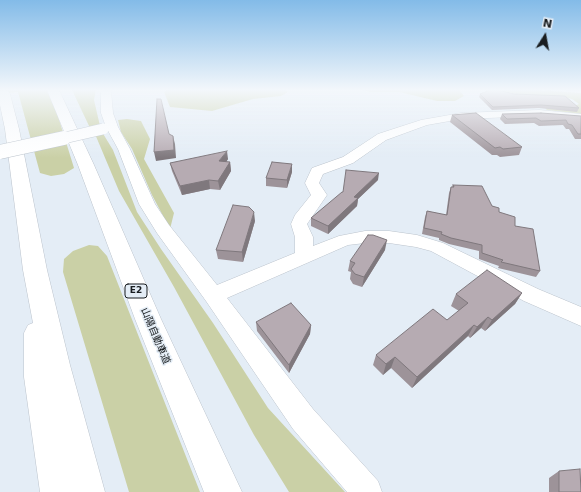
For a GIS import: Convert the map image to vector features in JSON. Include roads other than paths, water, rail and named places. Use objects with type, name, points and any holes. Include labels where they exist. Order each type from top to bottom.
[{"type":"highway","points":[[8,113],[35,270],[55,365],[86,492]]},
{"type":"highway","name":"山陽自動車道","points":[[63,113],[86,165],[148,319],[223,492]]},
{"type":"highway","points":[[35,270],[39,377],[59,492]]},
{"type":"highway","points":[[193,422],[232,492]]},
{"type":"street","points":[[107,113],[108,128],[124,148],[147,204],[163,229],[303,419],[367,492]]},
{"type":"street","points":[[304,258],[304,237],[299,224],[319,195],[312,183],[317,171],[348,160],[382,137],[425,122],[461,116],[539,113],[581,117]]},
{"type":"street","points":[[0,152],[108,128]]},
{"type":"street","points":[[213,295],[345,240],[365,237],[389,237],[417,241],[437,247],[531,295],[581,317]]}]
